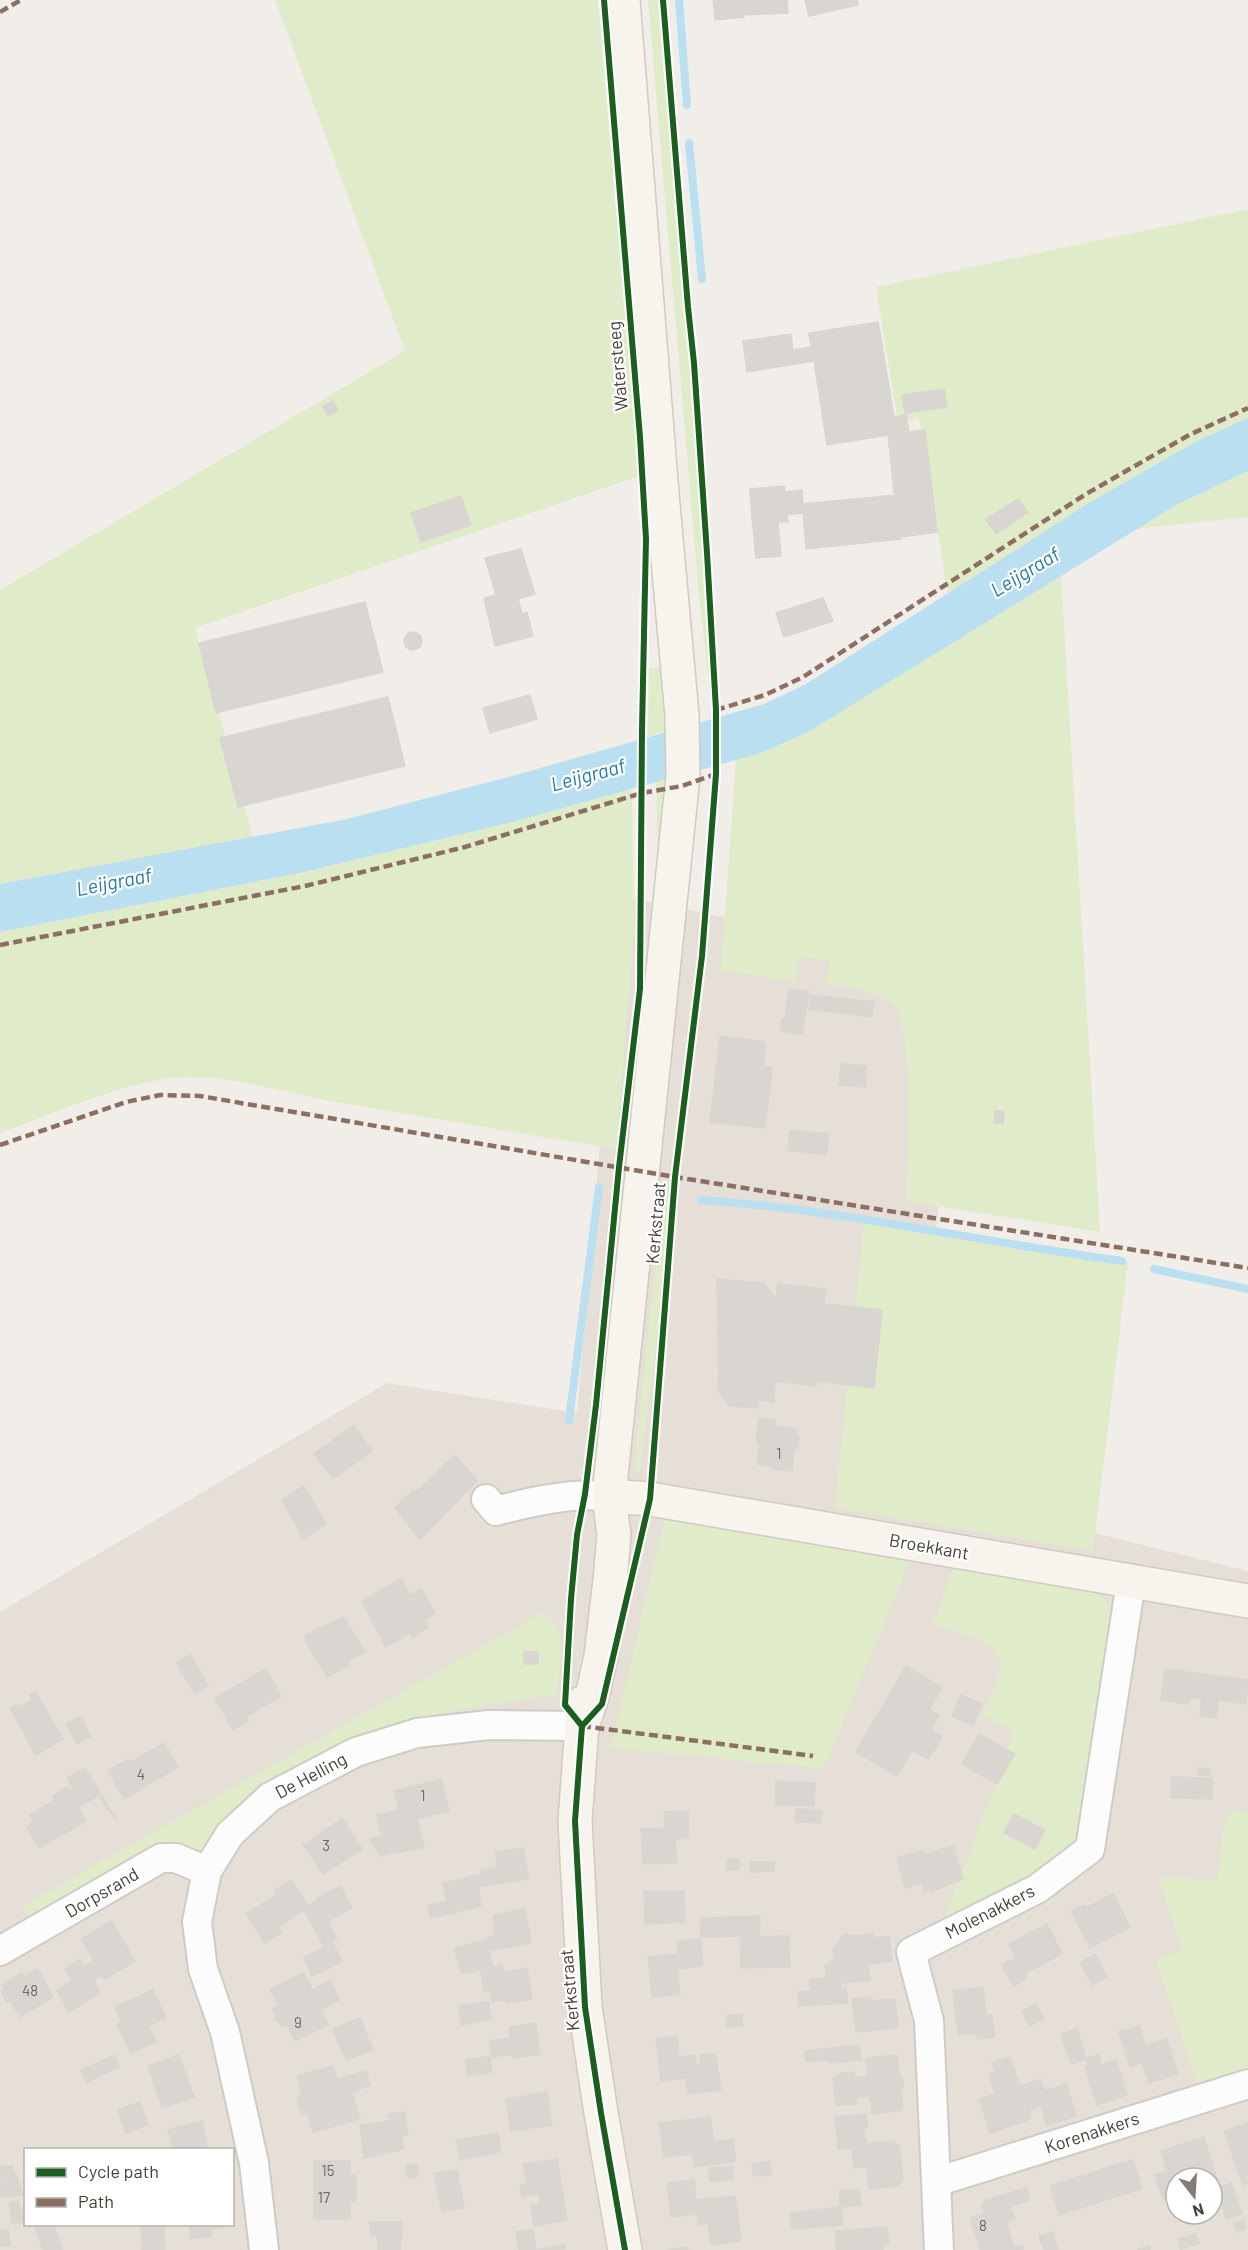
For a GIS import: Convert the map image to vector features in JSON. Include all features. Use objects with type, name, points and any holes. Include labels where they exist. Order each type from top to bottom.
[{"type":"street","name":"Watersteeg","points":[[623,0],[682,715]]},
{"type":"street","name":"Kerkstraat","points":[[625,2250],[585,2007],[575,1821],[582,1726],[592,1697],[601,1656],[610,1580],[614,1535],[609,1496],[683,776],[682,715]]},
{"type":"street","points":[[486,1499],[496,1511],[522,1504],[578,1495],[609,1496]]},
{"type":"street","name":"Broekkant","points":[[609,1496],[650,1499],[1248,1601]]},
{"type":"street","name":"Molenakkers","points":[[939,2250],[929,2021],[911,1952],[1037,1889],[1090,1849],[1131,1582]]},
{"type":"street","name":"De Helling","points":[[264,2250],[254,2163],[225,2032],[203,1969],[197,1922],[207,1871],[231,1834],[270,1797],[356,1752],[417,1733],[489,1725],[582,1726]]},
{"type":"street","name":"Dorpsrand","points":[[0,1951],[161,1858],[176,1857],[207,1871]]},
{"type":"street","name":"Korenakkers","points":[[936,2182],[1248,2084]]},
{"type":"shaded area","points":[[621,896],[963,966],[910,1487],[1248,1571],[1248,2250],[0,2250],[0,1612],[387,1383],[577,1413]]},
{"type":"green space","points":[[275,0],[598,0],[639,476],[195,628],[253,837],[0,884],[0,590],[405,351]]},
{"type":"green space","points":[[648,0],[667,0],[705,450],[716,657],[713,718],[700,606]]},
{"type":"green space","points":[[1248,209],[1248,418],[1132,478],[948,594],[919,419],[898,422],[876,287]]},
{"type":"green space","points":[[1248,471],[1248,517],[1136,529],[1176,505]]},
{"type":"green space","points":[[1061,574],[1100,1232],[906,1201],[907,1066],[900,1017],[892,1004],[869,992],[826,984],[830,961],[800,957],[795,981],[721,971],[736,759],[761,753],[808,732]]},
{"type":"green space","points":[[649,668],[661,668],[668,678],[670,730],[648,736]]},
{"type":"green space","points":[[673,777],[659,920],[656,782]]},
{"type":"green space","points":[[632,789],[634,931],[616,1149],[325,1100],[242,1082],[200,1078],[159,1080],[140,1084],[79,1103],[0,1133],[0,932],[304,872],[516,821]]},
{"type":"green space","points":[[662,1196],[675,1197],[640,1471],[634,1472]]},
{"type":"green space","points":[[864,1222],[1128,1262],[1093,1551],[835,1508]]},
{"type":"green space","points":[[665,1516],[911,1557],[827,1762],[818,1768],[611,1748]]},
{"type":"green space","points":[[954,1564],[1081,1586],[1100,1596],[1114,1608],[1088,1859],[942,1925],[999,1775],[1013,1731],[982,1715],[995,1685],[1000,1666],[993,1649],[974,1638],[933,1624]]},
{"type":"green space","points":[[545,1611],[561,1634],[558,1694],[447,1712],[409,1721],[335,1748],[304,1762],[272,1782],[208,1853],[32,1921],[21,1907]]},
{"type":"green space","points":[[1232,1810],[1248,1813],[1248,2086],[1203,2099],[1156,1961],[1182,1949],[1158,1877],[1218,1881],[1223,1828]]},
{"type":"water","name":"Leijgraaf","points":[[1248,418],[1248,471],[1176,505],[808,732],[761,753],[516,821],[304,872],[0,932],[0,884],[347,819],[516,775],[764,704],[806,684],[1089,503],[1195,442]]},
{"type":"building","points":[[713,0],[787,0],[788,13],[743,15],[744,17],[715,20]]},
{"type":"building","points":[[805,0],[857,0],[858,5],[809,16]]},
{"type":"building","points":[[878,322],[894,417],[906,415],[909,432],[925,430],[937,532],[901,537],[901,539],[806,549],[803,513],[752,518],[750,489],[784,486],[785,492],[802,490],[803,504],[896,495],[888,435],[827,445],[814,361],[747,372],[743,341],[791,334],[793,350],[811,347],[809,333]]},
{"type":"building","points":[[944,389],[947,407],[905,413],[902,395]]},
{"type":"building","points":[[333,401],[338,410],[328,416],[323,406]]},
{"type":"building","points":[[461,496],[471,525],[421,542],[411,513]]},
{"type":"building","points":[[1018,499],[1028,512],[996,534],[986,519]]},
{"type":"building","points":[[787,515],[788,522],[778,522],[781,556],[756,558],[752,518]]},
{"type":"building","points":[[521,549],[535,594],[518,599],[522,614],[527,612],[533,636],[495,646],[484,598],[496,595],[485,558]]},
{"type":"building","points":[[823,598],[833,621],[784,637],[776,613]]},
{"type":"building","points":[[365,602],[383,672],[216,713],[199,643]]},
{"type":"building","points":[[413,632],[419,635],[422,641],[419,647],[413,650],[407,647],[404,641],[407,635]]},
{"type":"building","points":[[530,695],[537,719],[490,733],[483,708]]},
{"type":"building","points":[[388,697],[405,766],[238,807],[220,738]]},
{"type":"building","points":[[789,989],[809,992],[802,1034],[781,1031]]},
{"type":"building","points":[[811,995],[874,1002],[872,1017],[809,1009]]},
{"type":"building","points":[[720,1036],[766,1042],[763,1066],[772,1067],[771,1080],[738,1076],[738,1073],[716,1070]]},
{"type":"building","points":[[841,1064],[867,1066],[865,1087],[839,1085]]},
{"type":"building","points":[[716,1070],[738,1073],[738,1076],[771,1080],[765,1128],[710,1122]]},
{"type":"building","points":[[995,1111],[1004,1112],[1003,1124],[994,1123]]},
{"type":"building","points":[[790,1130],[829,1134],[826,1155],[788,1150]]},
{"type":"building","points":[[717,1279],[763,1283],[776,1299],[778,1284],[826,1289],[824,1304],[882,1310],[874,1388],[816,1381],[816,1386],[775,1381],[774,1402],[759,1400],[758,1408],[730,1406],[719,1392]]},
{"type":"building","points":[[759,1418],[775,1420],[774,1426],[796,1429],[796,1436],[799,1437],[798,1449],[794,1448],[792,1471],[757,1464],[760,1443],[756,1442]]},
{"type":"building","points":[[354,1425],[372,1451],[333,1479],[314,1454]]},
{"type":"building","points":[[455,1455],[477,1481],[420,1539],[395,1508],[413,1490],[416,1492]]},
{"type":"building","points":[[304,1486],[326,1524],[304,1539],[282,1500]]},
{"type":"building","points":[[401,1579],[410,1595],[421,1589],[435,1613],[425,1620],[429,1627],[412,1637],[410,1633],[386,1647],[362,1601]]},
{"type":"building","points":[[344,1617],[365,1652],[348,1661],[350,1664],[327,1677],[305,1640],[307,1639],[305,1635]]},
{"type":"building","points":[[524,1652],[538,1652],[538,1664],[524,1664]]},
{"type":"building","points":[[190,1654],[208,1686],[195,1694],[177,1663]]},
{"type":"building","points":[[906,1666],[942,1688],[929,1710],[939,1715],[931,1730],[942,1736],[936,1747],[915,1734],[918,1730],[881,1709]]},
{"type":"building","points":[[266,1669],[281,1696],[246,1717],[248,1721],[233,1730],[215,1698]]},
{"type":"building","points":[[1165,1669],[1248,1680],[1246,1704],[1218,1700],[1216,1718],[1200,1716],[1202,1699],[1190,1698],[1189,1704],[1161,1700]]},
{"type":"building","points":[[36,1692],[63,1739],[36,1755],[10,1708],[32,1700],[30,1695]]},
{"type":"building","points":[[961,1695],[982,1704],[973,1725],[952,1716]]},
{"type":"building","points":[[881,1709],[918,1730],[915,1734],[936,1747],[928,1759],[912,1750],[897,1776],[856,1752]]},
{"type":"building","points":[[80,1717],[91,1736],[77,1744],[66,1724]]},
{"type":"building","points":[[979,1734],[1015,1754],[997,1784],[962,1764]]},
{"type":"building","points":[[164,1743],[178,1767],[124,1799],[108,1771],[128,1759],[130,1763]]},
{"type":"building","points":[[85,1768],[116,1820],[99,1795],[78,1807],[86,1821],[39,1848],[27,1827],[35,1822],[30,1815],[55,1800],[52,1796],[67,1787],[70,1792],[74,1790],[67,1778]]},
{"type":"building","points":[[1198,1768],[1211,1769],[1210,1775],[1198,1775]]},
{"type":"building","points":[[1171,1777],[1212,1778],[1212,1799],[1171,1798]]},
{"type":"building","points":[[441,1779],[449,1811],[417,1819],[424,1847],[380,1856],[370,1839],[382,1836],[377,1815],[399,1810],[394,1791]]},
{"type":"building","points":[[776,1781],[815,1783],[814,1806],[775,1805]]},
{"type":"building","points":[[796,1809],[822,1810],[820,1823],[796,1822]]},
{"type":"building","points":[[688,1811],[689,1838],[675,1839],[677,1863],[643,1864],[641,1829],[665,1828],[664,1812]]},
{"type":"building","points":[[1014,1814],[1045,1830],[1035,1849],[1004,1833]]},
{"type":"building","points":[[342,1818],[362,1849],[323,1874],[303,1844],[305,1845]]},
{"type":"building","points":[[953,1846],[963,1879],[930,1892],[929,1889],[924,1891],[922,1883],[905,1888],[897,1858],[923,1850],[925,1854]]},
{"type":"building","points":[[523,1848],[529,1879],[478,1887],[481,1906],[431,1918],[428,1905],[447,1901],[443,1883],[482,1874],[481,1870],[498,1867],[495,1852]]},
{"type":"building","points":[[739,1858],[739,1870],[727,1870],[727,1859]]},
{"type":"building","points":[[750,1862],[774,1862],[774,1871],[751,1872]]},
{"type":"building","points":[[291,1880],[308,1906],[316,1901],[337,1939],[324,1946],[304,1910],[279,1926],[282,1932],[265,1943],[246,1914],[276,1895],[274,1891]]},
{"type":"building","points":[[340,1886],[352,1908],[328,1921],[316,1899]]},
{"type":"building","points":[[644,1891],[684,1891],[685,1922],[645,1924]]},
{"type":"building","points":[[1113,1894],[1130,1927],[1090,1948],[1071,1911],[1084,1905],[1086,1908]]},
{"type":"building","points":[[525,1909],[531,1943],[489,1951],[493,1966],[462,1974],[454,1948],[489,1940],[488,1937],[496,1935],[493,1915]]},
{"type":"building","points":[[760,1916],[759,1936],[701,1937],[700,1918]]},
{"type":"building","points":[[111,1921],[135,1961],[105,1979],[102,1975],[93,1980],[100,1993],[84,2002],[65,1969],[80,1959],[84,1966],[94,1960],[81,1939]]},
{"type":"building","points":[[1047,1924],[1062,1954],[1025,1973],[1027,1978],[1013,1986],[1002,1965],[1016,1958],[1009,1944]]},
{"type":"building","points":[[845,1933],[850,1936],[873,1934],[873,1938],[889,1936],[892,1961],[868,1964],[870,1980],[841,1983],[841,1987],[811,1990],[810,1980],[827,1977],[825,1965],[834,1959],[833,1949]]},
{"type":"building","points":[[789,1936],[790,1967],[741,1968],[740,1937]]},
{"type":"building","points":[[700,1939],[703,1966],[677,1969],[680,1994],[652,1997],[648,1957],[678,1954],[677,1941]]},
{"type":"building","points":[[333,1943],[342,1962],[312,1976],[304,1957]]},
{"type":"building","points":[[1095,1954],[1107,1977],[1092,1985],[1080,1962]]},
{"type":"building","points":[[502,1965],[503,1972],[527,1968],[532,1999],[507,2003],[506,2000],[492,2002],[490,1991],[484,1992],[481,1971]]},
{"type":"building","points":[[38,1969],[53,1997],[20,2017],[10,2000],[7,2002],[1,1991],[4,1989],[2,1985],[22,1973],[24,1977]]},
{"type":"building","points":[[304,1973],[312,1990],[330,1980],[335,1991],[274,2020],[276,2017],[273,2009],[279,2007],[270,1989]]},
{"type":"building","points":[[71,1981],[84,2003],[69,2012],[57,1990]]},
{"type":"building","points":[[846,1987],[848,2003],[799,2006],[798,1992]]},
{"type":"building","points":[[983,1987],[986,2015],[992,2015],[994,2037],[977,2039],[976,2033],[958,2035],[953,1991]]},
{"type":"building","points":[[153,1990],[166,2018],[148,2026],[156,2042],[131,2053],[117,2024],[122,2022],[115,2007]]},
{"type":"building","points":[[335,1991],[339,2000],[321,2010],[328,2025],[295,2041],[287,2024],[281,2026],[277,2018]]},
{"type":"building","points":[[870,1997],[870,2001],[895,1999],[898,2028],[856,2032],[852,1999]]},
{"type":"building","points":[[488,2001],[491,2019],[462,2025],[458,2006]]},
{"type":"building","points":[[1036,2004],[1044,2019],[1029,2026],[1022,2011]]},
{"type":"building","points":[[727,2015],[742,2015],[742,2026],[727,2027]]},
{"type":"building","points":[[360,2018],[366,2033],[339,2044],[333,2029]]},
{"type":"building","points":[[536,2023],[540,2054],[514,2058],[513,2054],[492,2057],[489,2041],[510,2038],[509,2027]]},
{"type":"building","points":[[1139,2026],[1145,2045],[1167,2039],[1178,2074],[1149,2083],[1142,2063],[1130,2066],[1119,2032]]},
{"type":"building","points":[[1077,2029],[1086,2059],[1071,2064],[1061,2034]]},
{"type":"building","points":[[366,2033],[373,2050],[346,2060],[339,2044]]},
{"type":"building","points":[[677,2036],[679,2057],[695,2055],[696,2064],[701,2064],[702,2075],[718,2072],[721,2090],[688,2094],[686,2078],[661,2081],[656,2039]]},
{"type":"building","points":[[859,2045],[861,2060],[830,2063],[829,2060],[806,2062],[805,2051]]},
{"type":"building","points":[[716,2054],[718,2071],[703,2073],[700,2055]]},
{"type":"building","points":[[115,2055],[119,2067],[87,2082],[81,2070]]},
{"type":"building","points":[[179,2055],[194,2097],[162,2108],[148,2066]]},
{"type":"building","points":[[897,2055],[900,2078],[903,2082],[834,2090],[833,2079],[837,2074],[854,2072],[855,2077],[868,2077],[866,2058]]},
{"type":"building","points":[[1099,2055],[1101,2065],[1116,2060],[1127,2095],[1097,2105],[1085,2067],[1089,2066],[1086,2059]]},
{"type":"building","points":[[490,2056],[492,2072],[468,2076],[465,2060]]},
{"type":"building","points":[[1010,2057],[1031,2119],[990,2133],[979,2099],[995,2094],[989,2074],[995,2072],[992,2063]]},
{"type":"building","points":[[333,2066],[337,2079],[366,2071],[370,2085],[299,2106],[297,2097],[302,2095],[297,2076]]},
{"type":"building","points":[[1041,2079],[1045,2091],[1066,2084],[1076,2116],[1047,2126],[1041,2106],[1029,2110],[1031,2119],[1020,2086]]},
{"type":"building","points":[[903,2082],[903,2087],[901,2087],[903,2110],[872,2114],[870,2096],[856,2098],[857,2103],[836,2106],[834,2090]]},
{"type":"building","points":[[370,2085],[352,2092],[360,2119],[313,2132],[308,2114],[302,2115],[299,2106]]},
{"type":"building","points":[[547,2092],[552,2125],[511,2131],[506,2099]]},
{"type":"building","points":[[140,2102],[148,2125],[126,2133],[118,2110]]},
{"type":"building","points":[[405,2112],[408,2135],[362,2140],[360,2125],[390,2121],[389,2114]]},
{"type":"building","points":[[866,2114],[868,2128],[837,2132],[835,2117]]},
{"type":"building","points":[[710,2117],[714,2142],[733,2139],[736,2161],[694,2167],[692,2154],[664,2157],[659,2123]]},
{"type":"building","points":[[202,2121],[208,2148],[173,2148],[168,2130]]},
{"type":"building","points":[[1248,2123],[1248,2183],[1243,2185],[1224,2131]]},
{"type":"building","points":[[864,2129],[866,2144],[893,2141],[899,2146],[901,2163],[854,2168],[852,2148],[838,2149],[837,2132]]},
{"type":"building","points":[[498,2133],[501,2152],[460,2160],[456,2140]]},
{"type":"building","points":[[402,2135],[404,2149],[364,2158],[362,2140]]},
{"type":"building","points":[[1204,2137],[1213,2166],[1189,2166],[1182,2144]]},
{"type":"building","points":[[1182,2144],[1189,2166],[1166,2166],[1161,2151]]},
{"type":"building","points":[[557,2159],[562,2189],[522,2196],[520,2185],[527,2184],[523,2164]]},
{"type":"building","points":[[1133,2160],[1142,2189],[1121,2195],[1112,2166]]},
{"type":"building","points":[[314,2161],[350,2161],[350,2175],[356,2176],[356,2190],[314,2190]]},
{"type":"building","points":[[770,2161],[771,2175],[754,2176],[752,2164]]},
{"type":"building","points":[[901,2163],[903,2180],[898,2186],[869,2189],[867,2167]]},
{"type":"building","points":[[412,2164],[417,2166],[419,2171],[417,2176],[412,2178],[407,2176],[405,2171],[407,2166]]},
{"type":"building","points":[[12,2166],[18,2180],[2,2181],[0,2167]]},
{"type":"building","points":[[733,2166],[733,2180],[710,2182],[709,2168]]},
{"type":"building","points":[[1112,2166],[1121,2195],[1100,2202],[1091,2173]]},
{"type":"building","points":[[457,2170],[464,2208],[442,2212],[434,2173]]},
{"type":"building","points":[[1164,2172],[1164,2199],[1163,2199],[1155,2175]]},
{"type":"building","points":[[1091,2173],[1100,2202],[1080,2208],[1071,2179]]},
{"type":"building","points":[[1071,2179],[1080,2208],[1059,2215],[1050,2186]]},
{"type":"building","points":[[18,2180],[23,2195],[0,2197],[0,2181]]},
{"type":"building","points":[[694,2180],[696,2200],[735,2196],[738,2219],[698,2225],[697,2214],[671,2217],[667,2183]]},
{"type":"building","points":[[1231,2183],[1242,2214],[1226,2218],[1224,2185]]},
{"type":"building","points":[[1026,2188],[1030,2200],[1010,2207],[1014,2219],[1006,2222],[1010,2235],[979,2244],[970,2218],[985,2214],[982,2206],[985,2200]]},
{"type":"building","points":[[562,2189],[567,2220],[534,2226],[531,2206],[540,2204],[539,2193]]},
{"type":"building","points":[[859,2189],[861,2205],[840,2207],[839,2191]]},
{"type":"building","points":[[314,2190],[356,2190],[356,2202],[350,2202],[350,2219],[314,2219]]},
{"type":"building","points":[[18,2201],[24,2222],[12,2223],[10,2202]]},
{"type":"building","points":[[841,2207],[843,2225],[791,2229],[791,2213]]},
{"type":"building","points":[[738,2219],[741,2241],[711,2245],[708,2223]]},
{"type":"building","points":[[1243,2220],[1246,2229],[1237,2232],[1234,2224]]},
{"type":"building","points":[[370,2222],[402,2222],[401,2236],[371,2236]]},
{"type":"building","points":[[54,2226],[62,2249],[43,2250],[35,2227]]},
{"type":"building","points":[[189,2226],[225,2226],[210,2229],[211,2236],[191,2239]]},
{"type":"building","points":[[141,2227],[164,2227],[165,2250],[142,2250]]},
{"type":"building","points":[[887,2227],[889,2243],[883,2244],[883,2250],[837,2250],[835,2231]]},
{"type":"building","points":[[8,2229],[10,2245],[0,2246],[0,2230]]},
{"type":"building","points":[[533,2230],[536,2250],[519,2250],[516,2232]]},
{"type":"building","points":[[1053,2232],[1058,2250],[1044,2250],[1039,2236]]},
{"type":"building","points":[[1196,2234],[1199,2243],[1181,2249],[1178,2239]]},
{"type":"building","points":[[1010,2235],[1014,2247],[1022,2245],[1023,2250],[980,2250],[979,2244]]},
{"type":"building","points":[[378,2236],[401,2236],[400,2250],[378,2250]]},
{"type":"building","points":[[564,2245],[565,2250],[536,2250]]},
{"type":"building","points":[[1149,2246],[1150,2250],[1138,2250],[1138,2249]]},
{"type":"building","points":[[687,2247],[688,2250],[667,2250]]},
{"type":"waterway","points":[[679,0],[687,105]]},
{"type":"waterway","points":[[689,143],[702,279]]},
{"type":"waterway","points":[[569,1420],[599,1187]]},
{"type":"waterway","points":[[701,1200],[807,1211],[1122,1261]]},
{"type":"waterway","points":[[1154,1269],[1248,1289]]},
{"type":"marked path","points":[[0,12],[21,0]]},
{"type":"marked path","points":[[716,710],[765,695],[803,677],[1086,494],[1189,435],[1248,408]]},
{"type":"marked path","points":[[0,945],[305,886],[465,847],[642,793],[682,786],[716,774]]},
{"type":"marked path","points":[[0,1145],[126,1102],[160,1095],[200,1096],[675,1177],[1248,1268]]},
{"type":"marked path","points":[[582,1726],[813,1756]]},
{"type":"cycle path","points":[[604,0],[640,437],[646,539],[640,989],[619,1167],[596,1405],[585,1494],[577,1535],[565,1705],[582,1726],[575,1821],[585,2007],[625,2250]]},
{"type":"cycle path","points":[[582,1726],[602,1704],[650,1499],[675,1177],[702,956],[716,774],[716,710],[694,363],[663,0]]}]
